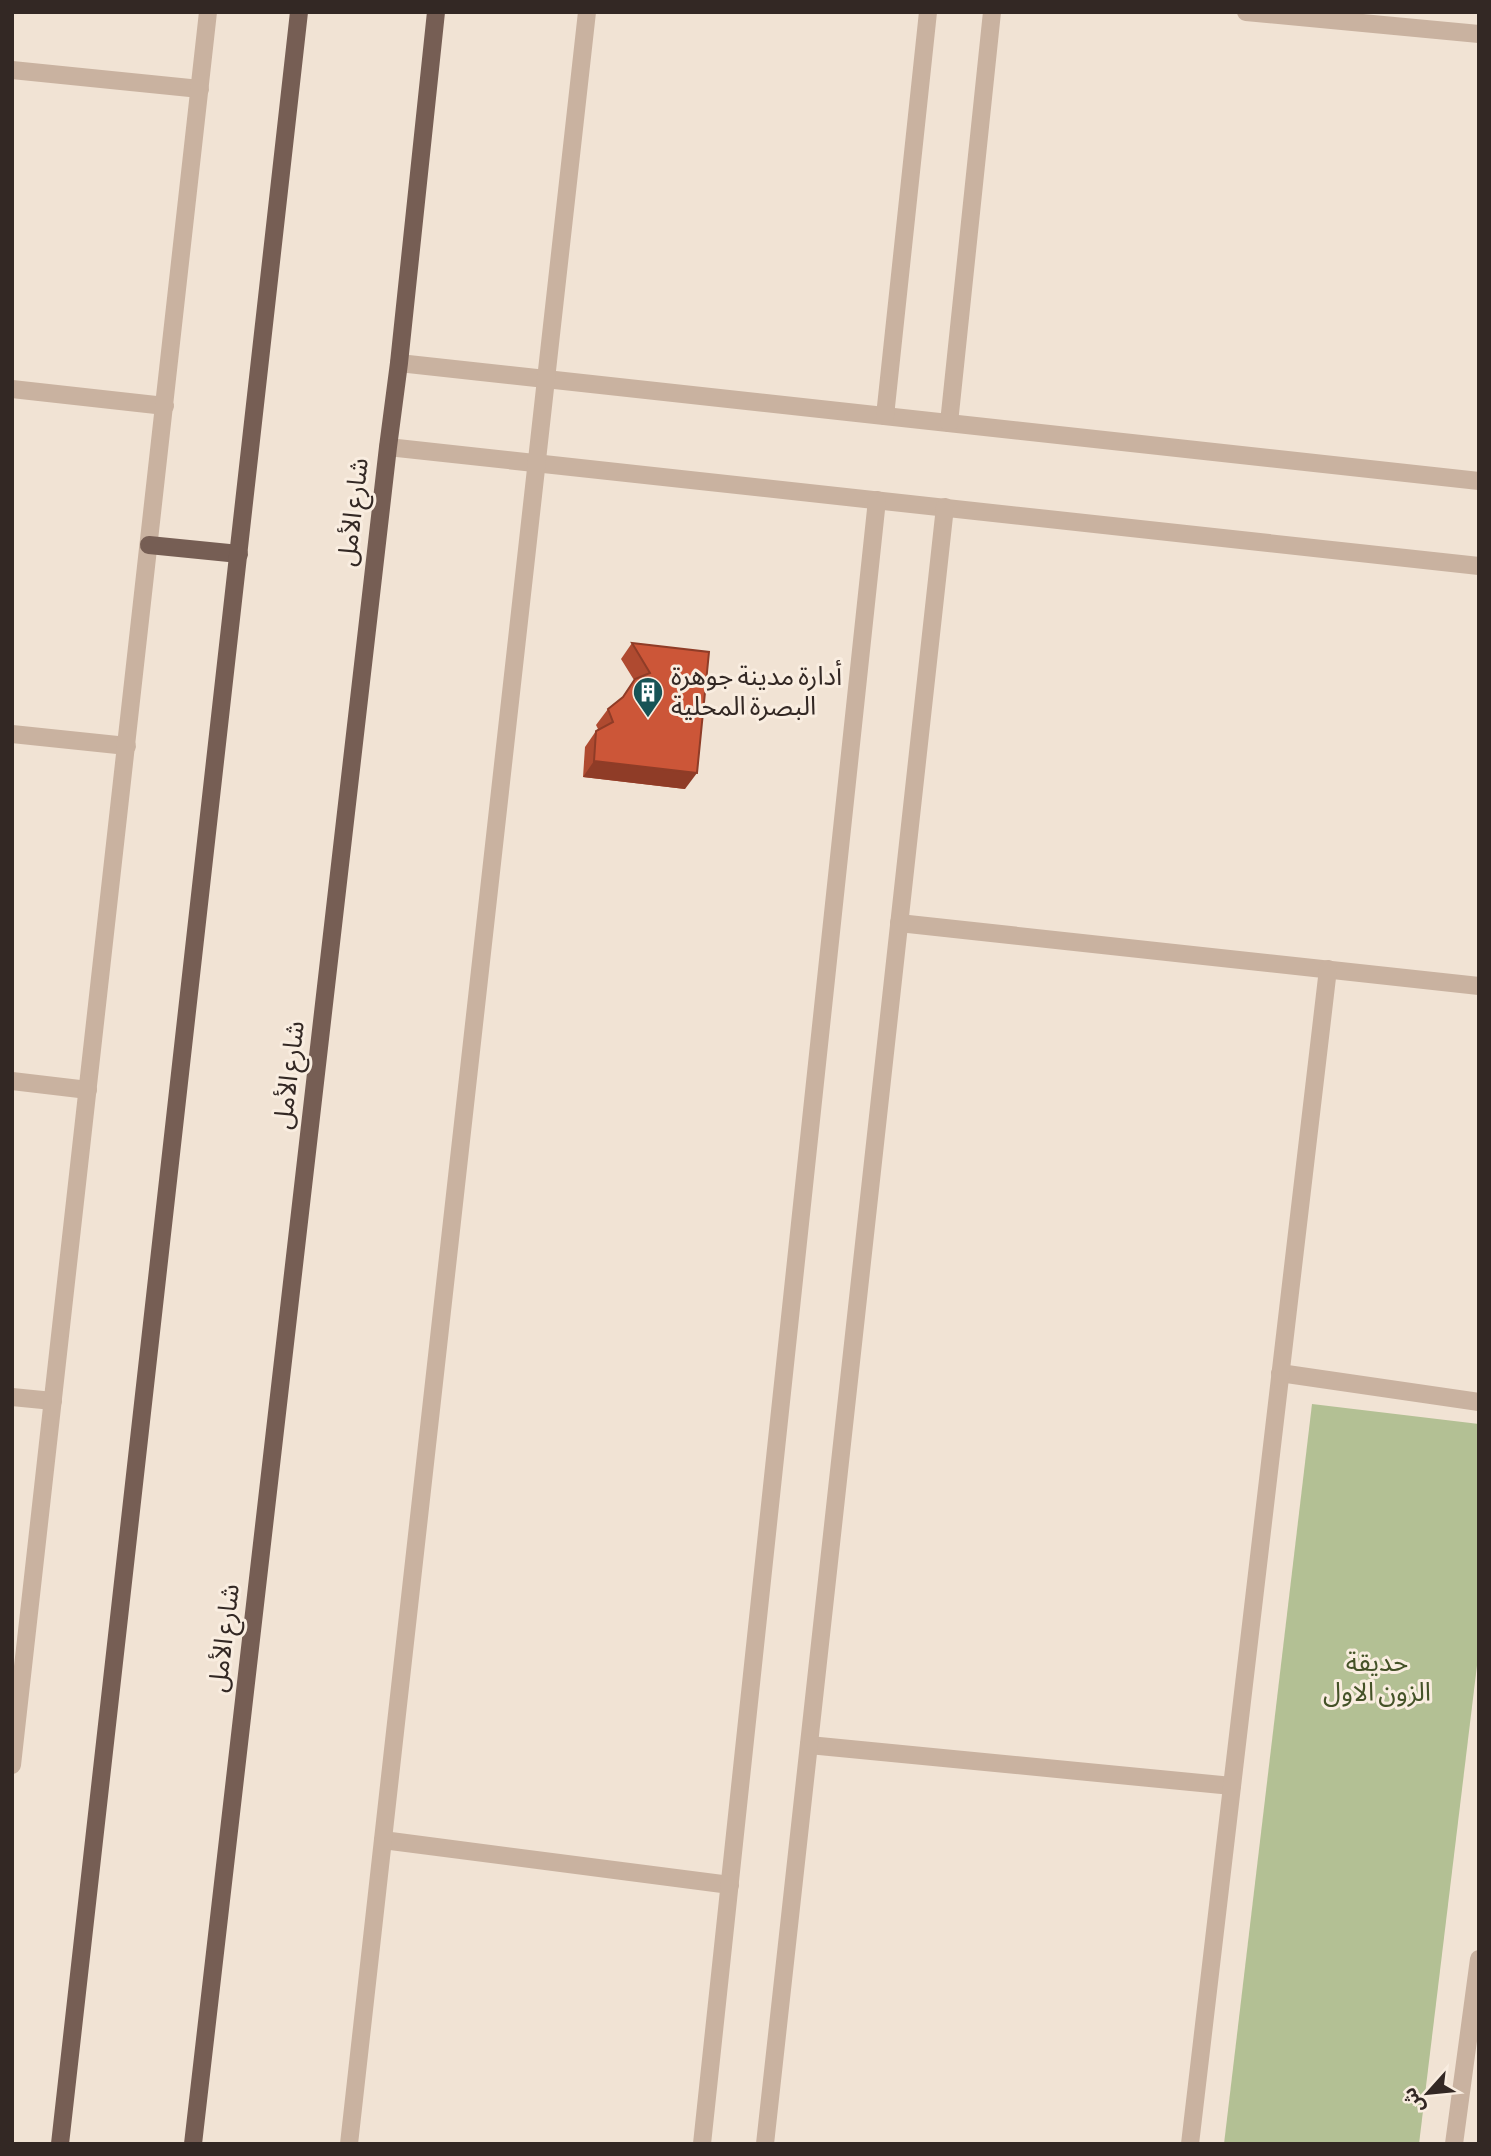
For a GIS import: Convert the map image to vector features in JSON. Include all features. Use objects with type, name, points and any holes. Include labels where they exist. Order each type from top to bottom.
[{"type":"main road","points":[[60,2144],[299,12]]},
{"type":"main road","name":"شارع الأمل","points":[[194,2144],[388,447],[400,363],[436,12]]},
{"type":"main road","points":[[149,545],[239,554]]},
{"type":"street","points":[[12,1765],[208,12]]},
{"type":"street","points":[[349,2144],[587,12]]},
{"type":"street","points":[[885,416],[928,12]]},
{"type":"street","points":[[949,423],[992,12]]},
{"type":"street","points":[[1246,12],[1427,21],[1479,34]]},
{"type":"street","points":[[12,70],[200,89]]},
{"type":"street","points":[[400,363],[1479,481]]},
{"type":"street","points":[[12,389],[165,406]]},
{"type":"street","points":[[388,447],[1479,566]]},
{"type":"street","points":[[702,2144],[877,500]]},
{"type":"street","points":[[765,2144],[945,508]]},
{"type":"street","points":[[12,734],[127,746]]},
{"type":"street","points":[[899,923],[1479,986]]},
{"type":"street","points":[[1191,2144],[1328,969]]},
{"type":"street","points":[[12,1081],[88,1090]]},
{"type":"street","points":[[1280,1373],[1479,1402]]},
{"type":"street","points":[[12,1397],[53,1401]]},
{"type":"street","points":[[809,1745],[1232,1786]]},
{"type":"street","points":[[383,1840],[730,1885]]},
{"type":"street","points":[[1454,2144],[1479,1959]]},
{"type":"green space","name":"حديقة الزون الاول","points":[[1312,1404],[1479,1424],[1479,1649],[1419,2144],[1224,2144]]},
{"type":"building","name":"أدارة مدينة جوهرة البصرة المحلية","points":[[632,643],[709,652],[697,773],[594,761],[596,731],[613,722],[608,709],[623,697],[635,679],[650,673]]},
{"type":"place","name":"أدارة مدينة جوهرة البصرة المحلية","points":[[648,719]]}]
